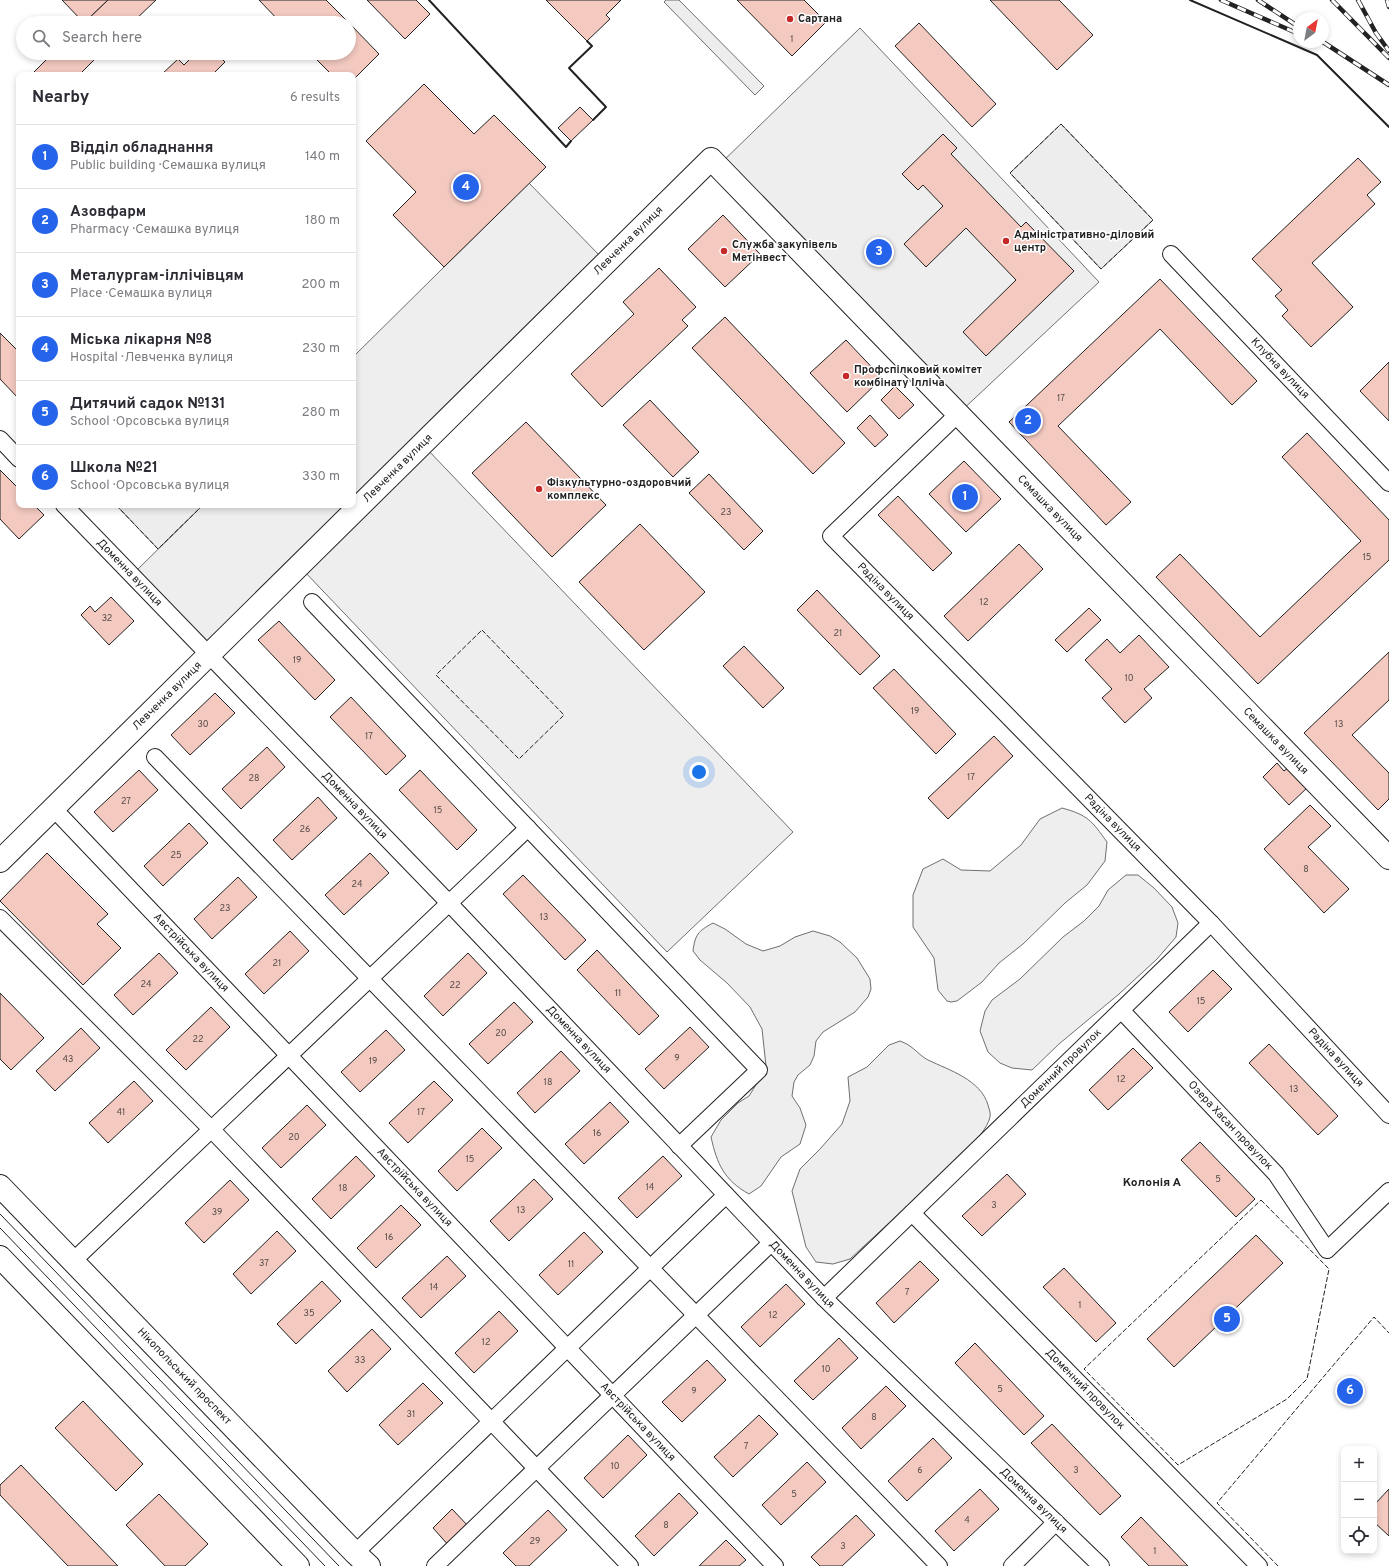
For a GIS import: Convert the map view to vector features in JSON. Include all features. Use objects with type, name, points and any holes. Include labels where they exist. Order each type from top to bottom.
[{"type":"street","name":"Семашка вулиця","points":[[711,160],[1389,858]]},
{"type":"street","name":"Левченка вулиця","points":[[0,861],[711,160]]},
{"type":"street","name":"Клубна вулиця","points":[[1171,254],[1389,483]]},
{"type":"street","name":"Радіна вулиця","points":[[958,414],[831,536],[1211,923],[1389,1115]]},
{"type":"street","points":[[0,440],[16,456]]},
{"type":"street","name":"Доменна вулиця","points":[[67,508],[210,654],[449,903],[824,1298],[1101,1566]]},
{"type":"street","points":[[312,602],[759,1070],[679,1146]]},
{"type":"street","points":[[155,757],[939,1566]]},
{"type":"street","name":"Австрійська вулиця","points":[[53,808],[776,1566]]},
{"type":"street","points":[[73,1261],[528,828]]},
{"type":"street","points":[[0,918],[212,1130],[630,1566]]},
{"type":"street","name":"Доменний провулок","points":[[824,1298],[1211,923]]},
{"type":"street","name":"Озера Хасан провулок","points":[[1121,1010],[1276,1174],[1328,1250],[1389,1191]]},
{"type":"street","name":"Нікопольський проспект","points":[[0,1186],[362,1560]]},
{"type":"street","points":[[362,1560],[492,1421],[726,1196]]},
{"type":"street","name":"Доменний провулок","points":[[912,1213],[1259,1566]]},
{"type":"street","points":[[435,1566],[771,1243]]},
{"type":"street","points":[[0,1257],[298,1566]]},
{"type":"street","points":[[1012,1566],[1056,1522]]},
{"type":"shaded area","points":[[666,0],[679,0],[764,86],[755,95],[664,2]]},
{"type":"shaded area","points":[[860,28],[1099,282],[958,414],[718,166]]},
{"type":"shaded area","points":[[1061,124],[1153,220],[1101,269],[1010,173]]},
{"type":"shaded area","points":[[529,183],[602,258],[356,501],[356,354]]},
{"type":"shaded area","points":[[426,448],[793,832],[667,952],[303,570]]},
{"type":"shaded area","points":[[119,508],[200,508],[158,549]]},
{"type":"shaded area","points":[[200,508],[349,508],[210,645],[137,570]]},
{"type":"shaded area","points":[[1062,808],[1084,816],[1093,824],[1107,842],[1105,861],[1087,885],[1065,903],[1023,944],[999,963],[982,982],[957,1001],[947,1001],[938,990],[934,958],[913,927],[913,895],[923,869],[943,859],[961,870],[990,871],[1021,845],[1040,819]]},
{"type":"shaded area","points":[[1126,875],[1138,875],[1154,888],[1172,907],[1178,923],[1176,937],[1157,959],[1119,994],[1059,1044],[1032,1070],[1012,1068],[1000,1063],[988,1052],[980,1031],[985,1011],[992,1000],[1020,979],[1063,937],[1084,921],[1099,906],[1108,890]]},
{"type":"shaded area","points":[[713,923],[725,929],[746,944],[763,951],[780,946],[795,937],[813,931],[830,936],[840,942],[857,958],[870,979],[871,989],[868,997],[855,1012],[823,1032],[816,1041],[814,1056],[810,1065],[798,1075],[794,1082],[792,1096],[800,1108],[806,1125],[800,1144],[781,1157],[761,1186],[749,1194],[733,1183],[723,1170],[716,1155],[711,1137],[721,1120],[738,1103],[749,1096],[766,1066],[762,1029],[750,1007],[727,983],[700,960],[693,951],[698,934],[704,928]]},
{"type":"shaded area","points":[[900,1041],[909,1045],[928,1060],[963,1077],[979,1089],[988,1105],[990,1114],[989,1121],[970,1148],[850,1259],[833,1264],[816,1262],[806,1247],[792,1191],[800,1169],[842,1124],[850,1101],[848,1077],[867,1067],[889,1045]]},
{"type":"building","points":[[62,0],[108,0],[91,16],[77,16]]},
{"type":"building","points":[[108,0],[156,0],[139,16],[91,16]]},
{"type":"building","points":[[259,0],[326,0],[342,16],[274,16]]},
{"type":"building","points":[[367,0],[416,0],[430,14],[405,39]]},
{"type":"building","points":[[546,0],[621,0],[606,15],[610,19],[587,41]]},
{"type":"building","points":[[737,0],[804,0],[826,22],[792,56]]},
{"type":"building","points":[[990,0],[1059,0],[1093,35],[1057,70]]},
{"type":"building","points":[[919,23],[996,104],[972,127],[895,46]]},
{"type":"building","points":[[356,30],[379,54],[356,77],[356,72],[329,72],[317,60],[356,60]]},
{"type":"building","points":[[46,60],[94,60],[82,72],[34,72]]},
{"type":"building","points":[[177,60],[184,65],[189,60],[223,60],[225,62],[215,72],[164,72]]},
{"type":"building","points":[[424,84],[474,134],[494,115],[546,167],[444,267],[393,215],[416,192],[366,141]]},
{"type":"building","points":[[580,107],[593,120],[571,141],[558,128]]},
{"type":"building","points":[[943,134],[957,148],[951,154],[1021,227],[1026,222],[1074,271],[986,356],[963,332],[1016,280],[966,228],[926,267],[904,244],[943,206],[923,185],[918,190],[902,174]]},
{"type":"building","points":[[1358,158],[1381,182],[1367,195],[1375,204],[1312,263],[1353,307],[1311,347],[1282,316],[1288,310],[1275,296],[1282,290],[1252,259]]},
{"type":"building","points":[[723,215],[760,254],[725,287],[688,249]]},
{"type":"building","points":[[659,268],[696,307],[682,320],[688,326],[602,407],[571,374],[634,314],[623,302]]},
{"type":"building","points":[[1160,279],[1257,381],[1232,405],[1160,329],[1058,426],[1131,502],[1106,525],[1009,422]]},
{"type":"building","points":[[725,317],[845,443],[813,474],[692,348]]},
{"type":"building","points":[[0,333],[16,349],[16,396],[0,379]]},
{"type":"building","points":[[846,340],[882,378],[847,412],[810,373]]},
{"type":"building","points":[[1389,362],[1389,421],[1360,391]]},
{"type":"building","points":[[895,386],[914,405],[899,419],[881,400]]},
{"type":"building","points":[[650,400],[699,452],[673,477],[623,425]]},
{"type":"building","points":[[870,415],[888,435],[875,447],[857,428]]},
{"type":"building","points":[[526,422],[606,505],[552,557],[472,473]]},
{"type":"building","points":[[1307,433],[1389,520],[1389,560],[1258,684],[1156,577],[1180,554],[1260,637],[1361,541],[1282,457]]},
{"type":"building","points":[[964,461],[1001,499],[966,532],[929,494]]},
{"type":"building","points":[[0,470],[16,486],[16,508],[37,508],[44,515],[19,539],[0,519]]},
{"type":"building","points":[[709,474],[763,531],[744,550],[689,493]]},
{"type":"building","points":[[898,496],[952,553],[933,571],[878,515]]},
{"type":"building","points":[[640,524],[705,592],[644,650],[579,582]]},
{"type":"building","points":[[1019,544],[1043,569],[968,641],[944,616]]},
{"type":"building","points":[[817,590],[880,656],[860,675],[797,610]]},
{"type":"building","points":[[111,597],[134,621],[109,645],[81,615],[90,606],[95,612]]},
{"type":"building","points":[[1089,608],[1101,620],[1067,652],[1055,640]]},
{"type":"building","points":[[279,621],[335,680],[315,700],[258,640]]},
{"type":"building","points":[[1139,635],[1169,667],[1144,689],[1152,698],[1125,723],[1102,698],[1112,689],[1085,660],[1107,639],[1120,653]]},
{"type":"building","points":[[744,646],[784,688],[763,708],[723,666]]},
{"type":"building","points":[[1389,652],[1389,700],[1352,735],[1389,773],[1389,799],[1378,810],[1304,733]]},
{"type":"building","points":[[894,669],[956,734],[936,754],[873,688]]},
{"type":"building","points":[[215,693],[235,713],[190,755],[171,735]]},
{"type":"building","points":[[351,697],[406,756],[386,775],[330,717]]},
{"type":"building","points":[[994,736],[1013,756],[948,819],[928,798]]},
{"type":"building","points":[[267,747],[285,767],[241,809],[222,789]]},
{"type":"building","points":[[1277,763],[1284,771],[1289,767],[1308,787],[1289,805],[1263,777]]},
{"type":"building","points":[[139,770],[158,790],[113,832],[94,812]]},
{"type":"building","points":[[420,770],[477,830],[457,850],[399,790]]},
{"type":"building","points":[[318,797],[337,818],[292,860],[273,840]]},
{"type":"building","points":[[1310,805],[1331,826],[1308,847],[1349,889],[1324,913],[1264,849]]},
{"type":"building","points":[[189,823],[208,843],[163,886],[144,866]]},
{"type":"building","points":[[47,853],[108,914],[97,924],[121,948],[83,985],[0,901]]},
{"type":"building","points":[[370,853],[389,873],[344,915],[325,895]]},
{"type":"building","points":[[523,875],[586,940],[565,960],[503,894]]},
{"type":"building","points":[[238,877],[257,897],[212,939],[194,919]]},
{"type":"building","points":[[290,931],[309,951],[264,994],[245,974]]},
{"type":"building","points":[[597,950],[659,1016],[639,1035],[577,970]]},
{"type":"building","points":[[159,953],[178,973],[133,1015],[114,995]]},
{"type":"building","points":[[468,953],[487,973],[443,1016],[424,996]]},
{"type":"building","points":[[1213,970],[1232,989],[1188,1032],[1169,1012]]},
{"type":"building","points":[[0,993],[44,1038],[11,1070],[0,1059]]},
{"type":"building","points":[[514,1002],[533,1022],[488,1064],[469,1044]]},
{"type":"building","points":[[211,1007],[230,1027],[186,1070],[166,1050]]},
{"type":"building","points":[[690,1027],[709,1047],[664,1089],[645,1069]]},
{"type":"building","points":[[81,1028],[100,1048],[55,1091],[36,1071]]},
{"type":"building","points":[[386,1030],[405,1050],[360,1092],[341,1072]]},
{"type":"building","points":[[1269,1044],[1338,1116],[1318,1135],[1249,1063]]},
{"type":"building","points":[[1133,1048],[1153,1068],[1108,1110],[1089,1090]]},
{"type":"building","points":[[561,1051],[580,1071],[535,1113],[517,1093]]},
{"type":"building","points":[[134,1081],[153,1101],[108,1143],[89,1123]]},
{"type":"building","points":[[434,1081],[453,1100],[408,1143],[389,1123]]},
{"type":"building","points":[[610,1102],[629,1122],[584,1164],[565,1144]]},
{"type":"building","points":[[307,1105],[326,1125],[281,1168],[262,1148]]},
{"type":"building","points":[[482,1128],[502,1148],[457,1191],[438,1171]]},
{"type":"building","points":[[1200,1142],[1255,1199],[1236,1217],[1181,1160]]},
{"type":"building","points":[[356,1156],[375,1176],[331,1219],[312,1199]]},
{"type":"building","points":[[663,1156],[682,1176],[637,1218],[618,1198]]},
{"type":"building","points":[[1007,1174],[1026,1194],[982,1236],[962,1216]]},
{"type":"building","points":[[534,1179],[553,1199],[509,1241],[490,1221]]},
{"type":"building","points":[[230,1180],[249,1200],[204,1243],[185,1223]]},
{"type":"building","points":[[401,1205],[421,1225],[376,1268],[357,1248]]},
{"type":"building","points":[[277,1231],[296,1251],[251,1294],[233,1274]]},
{"type":"building","points":[[584,1232],[603,1252],[558,1295],[539,1275]]},
{"type":"building","points":[[1256,1235],[1283,1263],[1174,1367],[1147,1339]]},
{"type":"building","points":[[447,1256],[466,1276],[421,1318],[402,1298]]},
{"type":"building","points":[[920,1261],[939,1280],[894,1323],[876,1303]]},
{"type":"building","points":[[1064,1268],[1116,1323],[1096,1342],[1043,1287]]},
{"type":"building","points":[[322,1281],[341,1301],[296,1344],[277,1324]]},
{"type":"building","points":[[786,1284],[805,1304],[760,1347],[741,1327]]},
{"type":"building","points":[[499,1311],[518,1331],[474,1373],[455,1353]]},
{"type":"building","points":[[372,1329],[391,1349],[347,1392],[328,1371]]},
{"type":"building","points":[[839,1338],[858,1358],[813,1400],[794,1381]]},
{"type":"building","points":[[975,1343],[1044,1416],[1024,1435],[955,1363]]},
{"type":"building","points":[[707,1360],[726,1380],[682,1422],[662,1402]]},
{"type":"building","points":[[423,1383],[443,1403],[398,1445],[379,1425]]},
{"type":"building","points":[[886,1386],[906,1406],[861,1449],[842,1428]]},
{"type":"building","points":[[83,1401],[143,1464],[116,1491],[55,1428]]},
{"type":"building","points":[[759,1415],[778,1434],[733,1477],[714,1457]]},
{"type":"building","points":[[1052,1424],[1121,1496],[1100,1515],[1031,1443]]},
{"type":"building","points":[[628,1435],[647,1455],[603,1498],[584,1478]]},
{"type":"building","points":[[933,1438],[952,1458],[907,1501],[888,1481]]},
{"type":"building","points":[[807,1462],[826,1482],[781,1525],[762,1505]]},
{"type":"building","points":[[21,1465],[118,1566],[68,1566],[0,1495],[0,1485]]},
{"type":"building","points":[[980,1489],[999,1509],[954,1551],[935,1531]]},
{"type":"building","points":[[1389,1489],[1389,1536],[1377,1525],[1377,1502]]},
{"type":"building","points":[[679,1493],[698,1513],[654,1556],[635,1536]]},
{"type":"building","points":[[159,1494],[208,1544],[185,1566],[165,1566],[126,1525]]},
{"type":"building","points":[[452,1509],[470,1528],[450,1547],[433,1528]]},
{"type":"building","points":[[548,1510],[567,1530],[529,1566],[516,1566],[503,1553]]},
{"type":"building","points":[[856,1515],[875,1535],[842,1566],[820,1566],[811,1557]]},
{"type":"building","points":[[1141,1517],[1188,1566],[1149,1566],[1121,1537]]},
{"type":"building","points":[[726,1540],[746,1560],[739,1566],[699,1566]]},
{"type":"tram line","points":[[0,1214],[339,1566]]},
{"type":"tram line","points":[[0,1228],[325,1566]]},
{"type":"railway","points":[[1221,0],[1293,31]]},
{"type":"railway","points":[[1258,0],[1293,23]]},
{"type":"railway","points":[[1332,0],[1389,58]]},
{"type":"railway","points":[[1358,0],[1376,33],[1389,51]]},
{"type":"railway","points":[[1387,0],[1389,7]]},
{"type":"railway","points":[[1329,46],[1389,85]]},
{"type":"fence","points":[[1061,124],[1153,220],[1101,269],[1010,173],[1061,124]]},
{"type":"fence","points":[[119,508],[158,549],[200,508]]},
{"type":"fence","points":[[482,630],[564,715],[519,759],[436,675],[482,630]]},
{"type":"fence","points":[[1261,1200],[1329,1269],[1307,1379],[1287,1399],[1178,1465],[1084,1369],[1261,1200]]},
{"type":"fence","points":[[1278,1566],[1217,1503],[1374,1317],[1389,1333]]},
{"type":"wall","points":[[429,0],[566,147],[571,141]]},
{"type":"wall","points":[[1190,0],[1317,55],[1389,127]]},
{"type":"wall","points":[[587,41],[592,46],[569,68],[606,107],[593,120]]},
{"type":"place","name":"Сартана","points":[[790,19]]},
{"type":"place","name":"Міська лікарня №8","points":[[466,187]]},
{"type":"place","name":"Адміністративно-діловий центр","points":[[1006,241]]},
{"type":"place","name":"Служба закупівель Метінвест","points":[[724,251]]},
{"type":"place","name":"Металургам-іллічівцям","points":[[879,252]]},
{"type":"place","name":"Профспілковий комітет комбінату Ілліча","points":[[846,376]]},
{"type":"place","name":"Азовфарм","points":[[1028,421]]},
{"type":"place","name":"Фізкультурно-оздоровчий комплекс","points":[[539,489]]},
{"type":"place","name":"Відділ обладнання","points":[[965,497]]},
{"type":"place","name":"Дитячий садок №131","points":[[1227,1319]]},
{"type":"place","name":"Школа №21","points":[[1350,1391]]},
{"type":"district","name":"Колонія А","points":[[1152,1183]]}]
